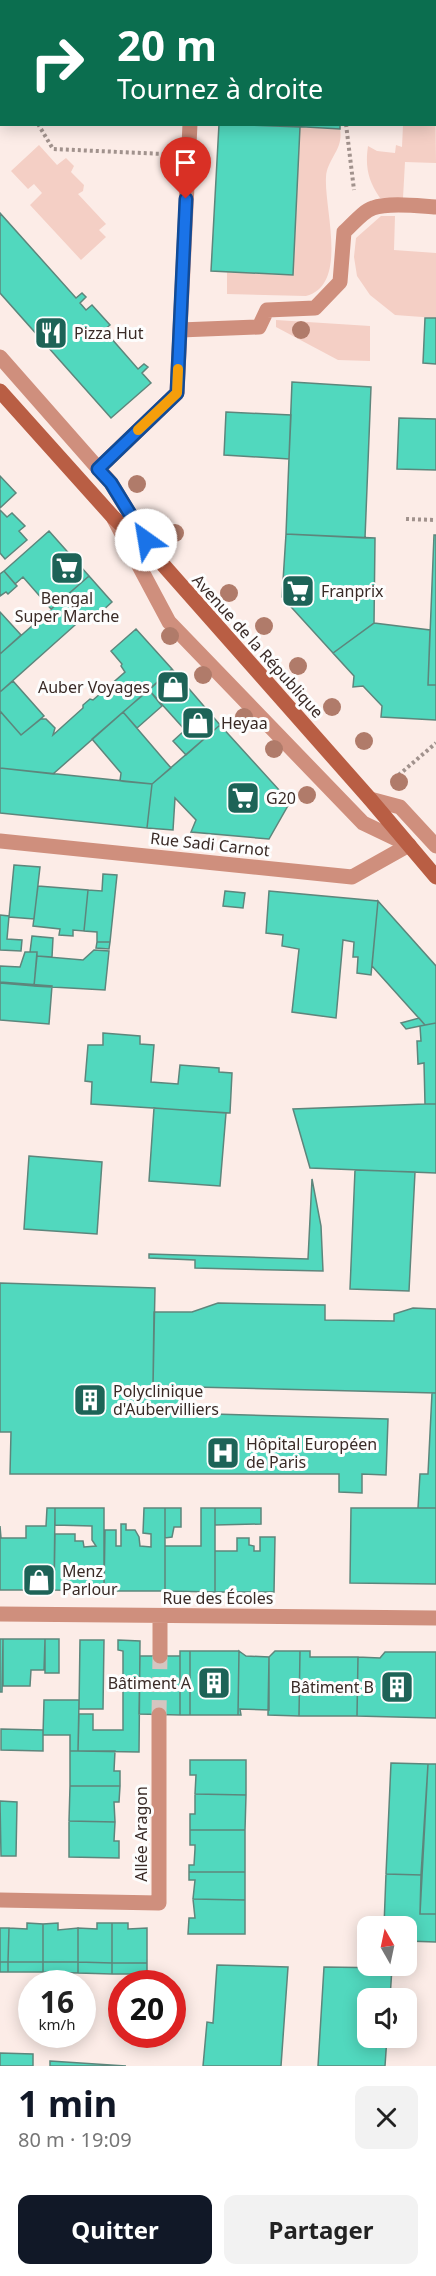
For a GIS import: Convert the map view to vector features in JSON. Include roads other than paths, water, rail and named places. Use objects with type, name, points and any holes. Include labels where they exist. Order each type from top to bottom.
[{"type":"main road","name":"Avenue de la République","points":[[0,391],[113,517],[158,559],[436,877]]},
{"type":"street","points":[[98,469],[177,393],[190,126]]},
{"type":"street","points":[[180,330],[259,327],[267,310],[315,308],[340,282],[344,232],[357,220],[373,208],[436,207]]},
{"type":"street","points":[[0,357],[111,483],[158,559]]},
{"type":"street","points":[[113,517],[168,622],[363,824],[409,845]]},
{"type":"street","points":[[370,799],[400,807],[436,846]]},
{"type":"street","name":"Rue Sadi Carnot","points":[[0,841],[352,877],[409,845]]},
{"type":"street","name":"Rue des Écoles","points":[[0,1614],[436,1618]]},
{"type":"street","points":[[160,1616],[160,1656]]},
{"type":"street","name":"Allée Aragon","points":[[0,1900],[159,1903],[159,1715]]},
{"type":"tunnel","points":[[159,1715],[160,1656]]},
{"type":"place","name":"Pizza Hut","points":[[51,333]]},
{"type":"place","name":"Bengal Super Marche","points":[[67,568]]},
{"type":"place","name":"Franprix","points":[[298,591]]},
{"type":"place","name":"Auber Voyages","points":[[173,687]]},
{"type":"place","name":"Heyaa","points":[[198,723]]},
{"type":"place","name":"G20","points":[[243,798]]},
{"type":"place","name":"Polyclinique d'Aubervilliers","points":[[90,1400]]},
{"type":"place","name":"Hôpital Européen de Paris","points":[[223,1453]]},
{"type":"place","name":"Menz Parlour","points":[[39,1580]]},
{"type":"place","name":"Bâtiment A","points":[[214,1683]]},
{"type":"place","name":"Bâtiment B","points":[[397,1687]]}]
